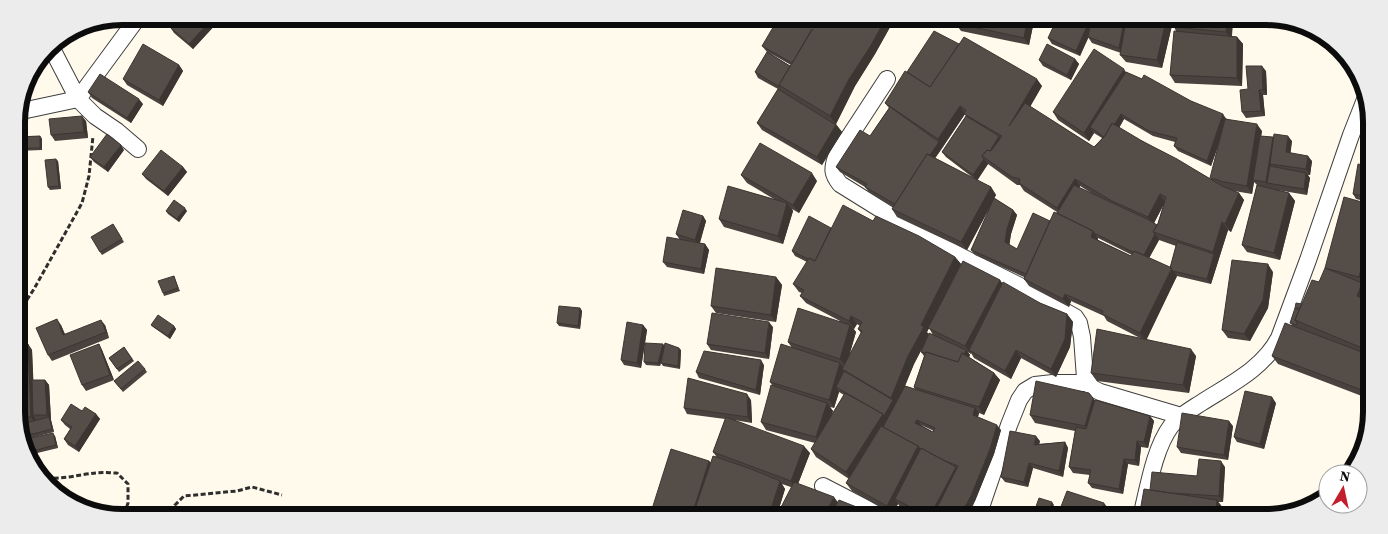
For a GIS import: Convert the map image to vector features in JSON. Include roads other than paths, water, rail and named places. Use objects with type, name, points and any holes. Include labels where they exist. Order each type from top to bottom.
[{"type":"street","points":[[26,110],[78,99],[132,25]]},
{"type":"street","points":[[54,52],[78,99],[95,116],[138,149]]},
{"type":"street","points":[[887,79],[836,157],[834,177],[840,184],[914,230],[1075,317],[1079,323],[1082,337],[1085,378],[1092,388],[1180,416]]},
{"type":"street","points":[[1143,509],[1164,436],[1180,416],[1257,366],[1275,346],[1308,260],[1362,108]]},
{"type":"street","points":[[980,509],[1009,425],[1019,400],[1025,391],[1035,385],[1088,383]]},
{"type":"street","points":[[823,486],[867,509]]}]
